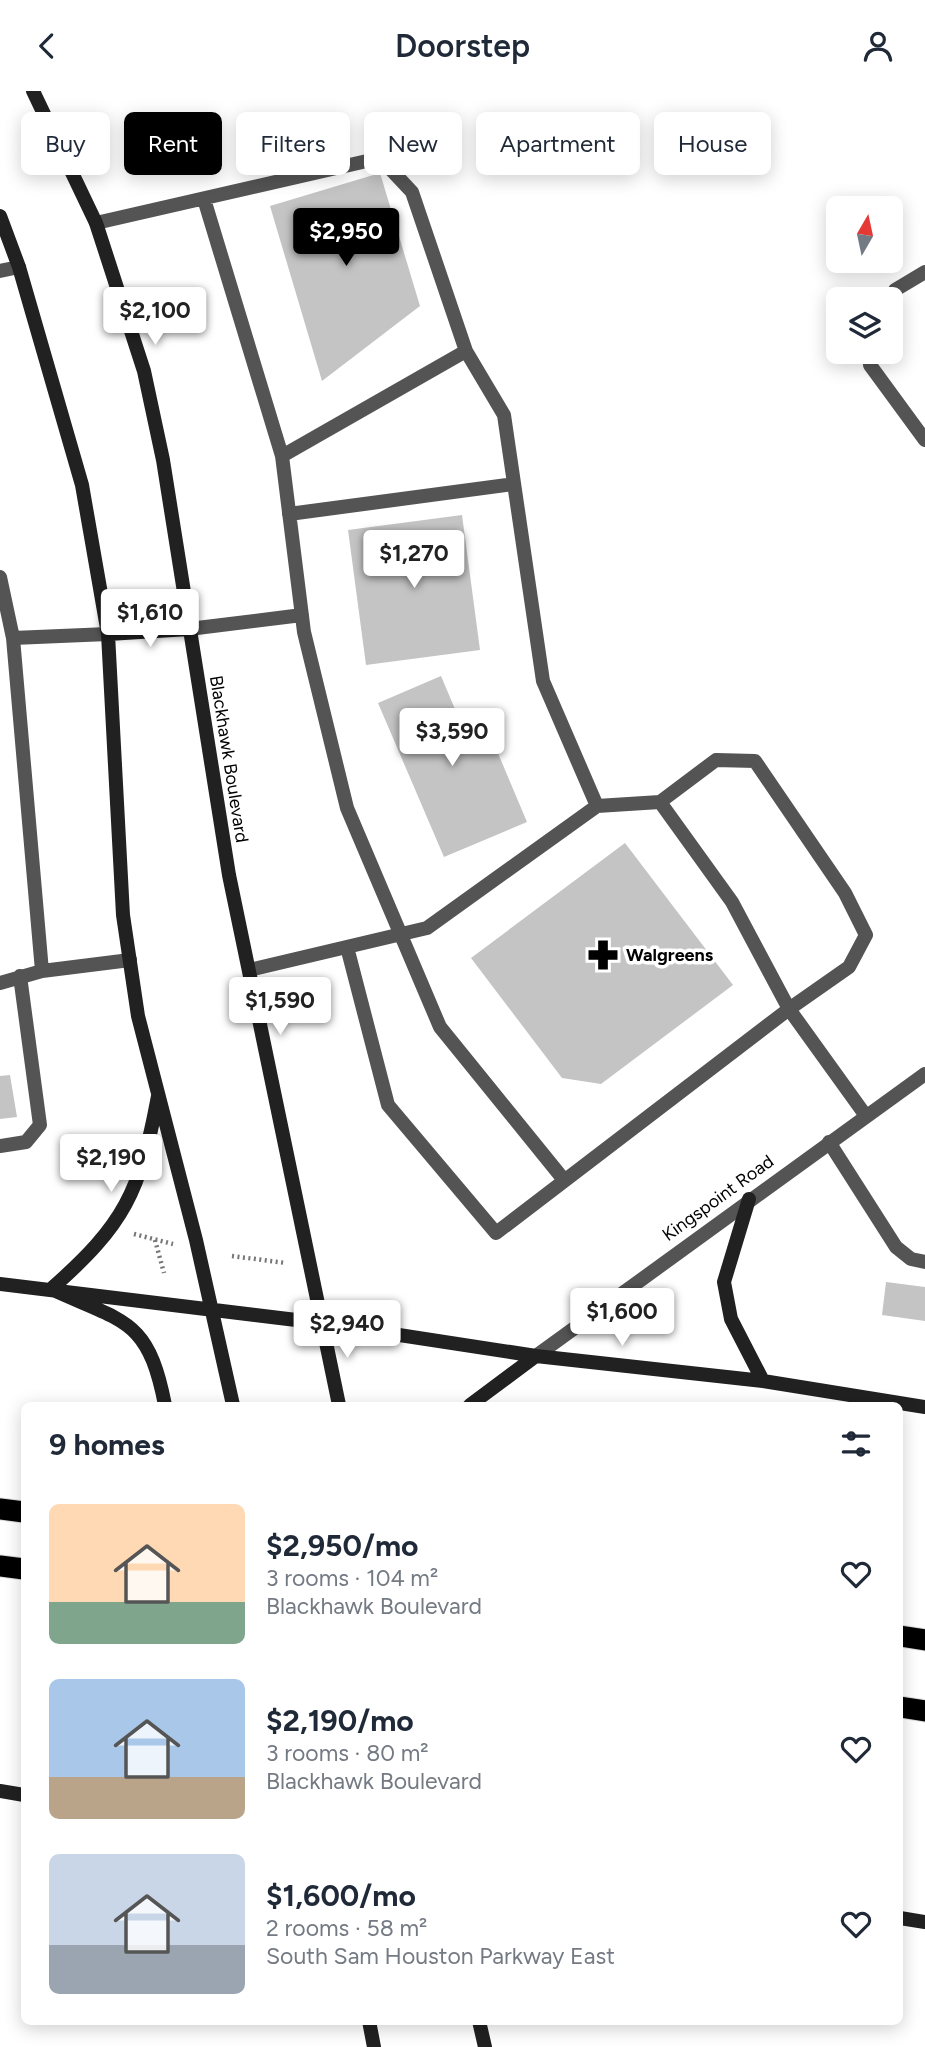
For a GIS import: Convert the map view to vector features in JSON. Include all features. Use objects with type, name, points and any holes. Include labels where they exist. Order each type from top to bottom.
[{"type":"highway","points":[[0,1509],[21,1512]]},
{"type":"highway","points":[[903,1636],[925,1640]]},
{"type":"highway","points":[[903,1707],[925,1711]]},
{"type":"main road","name":"Blackhawk Boulevard","points":[[33,91],[96,223],[144,371],[163,460],[229,875],[338,1402]]},
{"type":"main road","points":[[0,216],[19,267],[82,485],[108,633],[123,915],[138,1016],[213,1310],[232,1402]]},
{"type":"main road","points":[[108,633],[189,629]]},
{"type":"main road","points":[[51,1289],[92,1253],[117,1222],[146,1156],[159,1092]]},
{"type":"main road","points":[[749,1199],[724,1282],[731,1319],[763,1381]]},
{"type":"main road","points":[[0,1284],[321,1323],[536,1356],[763,1381],[894,1402]]},
{"type":"main road","points":[[51,1289],[131,1325],[144,1340],[157,1365],[164,1402]]},
{"type":"main road","points":[[474,1402],[536,1356]]},
{"type":"main road","points":[[903,1403],[925,1407]]},
{"type":"main road","points":[[1,1792],[21,1795]]},
{"type":"main road","points":[[903,1918],[925,1922]]},
{"type":"main road","points":[[370,2025],[374,2047]]},
{"type":"main road","points":[[480,2025],[485,2047]]},
{"type":"street","points":[[96,223],[380,158],[412,192],[466,351],[505,415],[543,681],[597,806]]},
{"type":"street","points":[[204,199],[282,456],[302,615],[346,808],[440,1027],[564,1180]]},
{"type":"street","points":[[0,271],[19,267]]},
{"type":"street","points":[[900,287],[925,272]]},
{"type":"street","points":[[282,456],[466,351]]},
{"type":"street","points":[[870,364],[925,440]]},
{"type":"street","points":[[289,514],[514,484]]},
{"type":"street","points":[[0,577],[13,638],[42,971]]},
{"type":"street","points":[[189,629],[302,615]]},
{"type":"street","points":[[13,638],[108,633]]},
{"type":"street","points":[[248,969],[427,928],[597,806],[660,802],[716,760],[755,761],[845,893],[866,935],[849,967],[495,1233],[388,1105],[347,947]]},
{"type":"street","points":[[660,802],[732,902],[789,1010],[866,1116]]},
{"type":"street","points":[[0,983],[42,971],[130,960]]},
{"type":"street","points":[[0,1146],[26,1142],[40,1125],[20,976]]},
{"type":"street","name":"Kingspoint Road","points":[[536,1356],[925,1074]]},
{"type":"street","points":[[829,1142],[896,1247],[911,1259],[925,1262]]},
{"type":"path","points":[[130,1233],[176,1245]]},
{"type":"path","points":[[155,1240],[164,1273]]},
{"type":"path","points":[[232,1256],[286,1263]]},
{"type":"building","points":[[381,175],[420,306],[322,381],[270,206]]},
{"type":"building","points":[[462,515],[480,650],[366,665],[348,530]]},
{"type":"building","points":[[441,676],[463,728],[484,720],[527,822],[444,857],[378,703]]},
{"type":"building","points":[[625,843],[733,985],[601,1084],[562,1078],[471,958]]},
{"type":"building","points":[[10,1075],[17,1117],[0,1119],[0,1076]]},
{"type":"building","points":[[886,1282],[925,1287],[925,1321],[882,1315]]},
{"type":"place","name":"Walgreens","points":[[603,955]]}]
